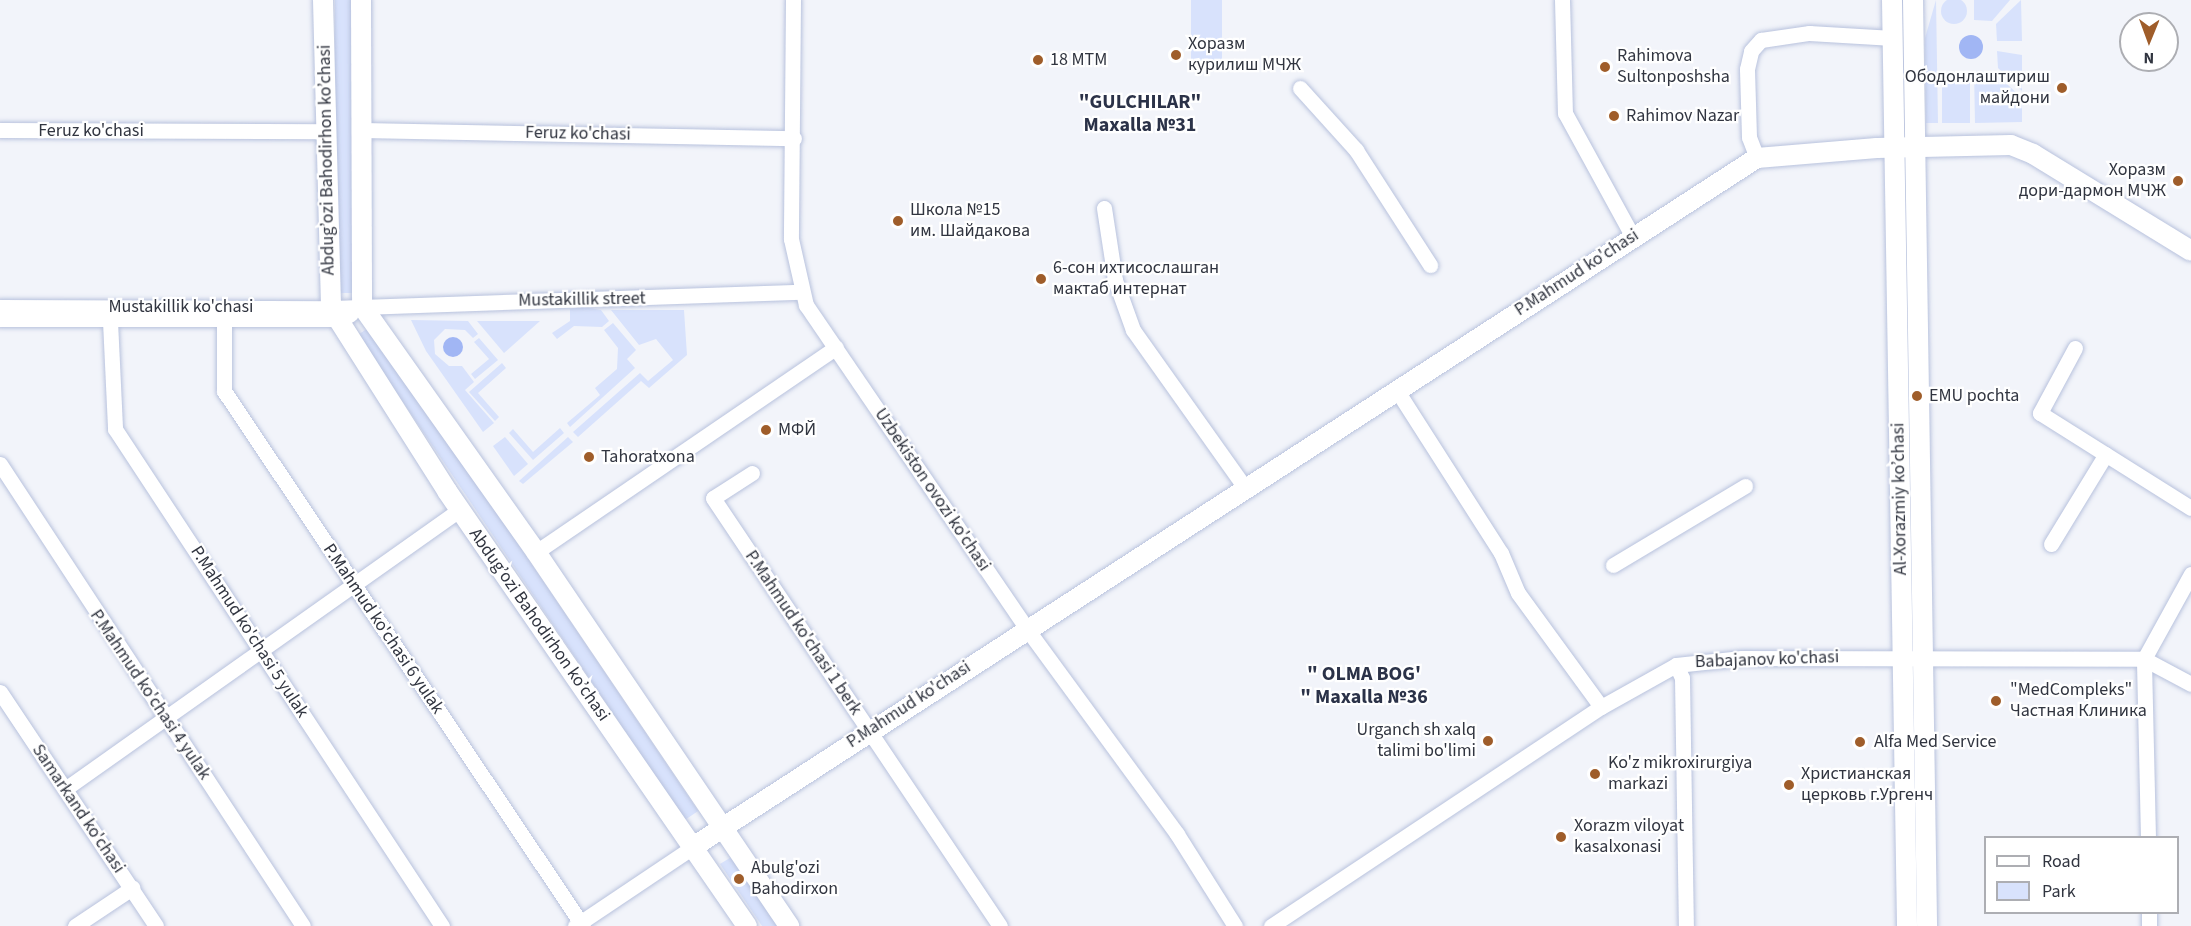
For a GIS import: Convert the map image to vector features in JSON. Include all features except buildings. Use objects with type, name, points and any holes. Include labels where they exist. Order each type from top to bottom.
[{"type":"main road","name":"Abdug’ozi Bahodirhon ko’chasi","points":[[323,0],[335,314],[460,508],[747,926]]},
{"type":"main road","name":"Abdug’ozi Bahodirhon ko’chasi","points":[[361,0],[362,306],[536,552],[789,926]]},
{"type":"main road","points":[[1886,0],[1893,38]]},
{"type":"main road","name":"Al-Xorazmiy ko’chasi","points":[[1892,0],[1893,38],[1886,148],[1902,657],[1907,926]]},
{"type":"main road","name":"Al-Xorazmiy ko’chasi","points":[[1913,0],[1927,926]]},
{"type":"main road","points":[[1914,70],[1924,0]]},
{"type":"main road","name":"P.Mahmud ko'chasi","points":[[693,847],[869,732],[1022,621],[1244,486],[1757,158],[1886,148],[2012,145],[2034,154],[2191,251]]},
{"type":"main road","points":[[335,314],[362,306]]},
{"type":"street","name":"Uzbekiston ovozi ko'chasi","points":[[793,0],[794,138],[791,239],[801,292],[1022,621],[1177,834],[1235,926]]},
{"type":"street","points":[[1562,0],[1564,113],[1633,237]]},
{"type":"street","points":[[1757,158],[1749,137],[1747,69],[1751,51],[1761,40],[1809,33],[1893,38]]},
{"type":"street","points":[[1300,88],[1356,150],[1430,265]]},
{"type":"street","name":"Feruz ko'chasi","points":[[0,130],[327,131]]},
{"type":"street","name":"Feruz ko'chasi","points":[[362,130],[794,138]]},
{"type":"street","points":[[1104,208],[1115,280],[1133,330],[1244,486]]},
{"type":"street","name":"Mustakillik street","points":[[362,306],[801,292]]},
{"type":"street","name":"Mustakillik ko'chasi","points":[[0,306],[335,314]]},
{"type":"street","name":"Mustakillik ko'chasi","points":[[0,319],[224,320],[335,314]]},
{"type":"street","name":"P.Mahmud ko'chasi 6 yulak","points":[[224,320],[224,391],[580,925]]},
{"type":"street","name":"P.Mahmud ko'chasi 5 yulak","points":[[110,321],[115,429],[442,926]]},
{"type":"street","points":[[536,552],[836,347]]},
{"type":"street","points":[[2074,348],[2040,413],[2191,508]]},
{"type":"street","points":[[1396,389],[1449,467],[1501,553],[1518,593],[1601,707]]},
{"type":"street","points":[[2051,544],[2106,454]]},
{"type":"street","name":"P.Mahmud ko'chasi 4 yulak","points":[[0,464],[303,926]]},
{"type":"street","name":"P.Mahmud ko'chasi 1 berk","points":[[752,473],[713,498],[1000,926]]},
{"type":"street","points":[[1613,565],[1745,486]]},
{"type":"street","points":[[65,789],[460,508]]},
{"type":"street","points":[[2148,836],[2145,664],[2191,574]]},
{"type":"street","name":"Babajanov ko'chasi","points":[[1271,926],[1601,707],[1676,665],[1700,659],[1902,657],[2145,664],[2191,684]]},
{"type":"street","points":[[1676,665],[1682,678],[1686,926]]},
{"type":"street","name":"Samarkand ko'chasi","points":[[0,692],[156,926]]},
{"type":"street","name":"P.Mahmud ko'chasi","points":[[580,925],[693,847]]},
{"type":"street","points":[[75,926],[132,888]]},
{"type":"green space","points":[[1949,-1],[1959,-1],[1966,6],[1966,16],[1959,23],[1949,23],[1942,16],[1942,6]]},
{"type":"green space","points":[[335,0],[352,0],[352,293],[335,293]]},
{"type":"green space","points":[[1191,0],[1222,0],[1222,64],[1191,64]]},
{"type":"green space","points":[[1936,0],[1938,123],[1926,123],[1925,38]]},
{"type":"green space","points":[[1974,0],[2010,0],[1992,21],[1974,20]]},
{"type":"green space","points":[[2021,0],[2022,41],[1997,41],[1996,24]]},
{"type":"green space","points":[[1997,51],[2022,55],[2022,91],[1998,68]]},
{"type":"green space","points":[[1974,71],[1994,72],[2022,98],[2022,122],[1975,123]]},
{"type":"green space","points":[[1942,72],[1970,72],[1970,123],[1942,123]]},
{"type":"green space","points":[[584,307],[601,310],[609,321],[602,327],[574,326],[557,339],[552,333],[570,321],[570,309]]},
{"type":"green space","points":[[611,310],[684,310],[687,355],[649,388],[641,381],[578,437],[573,432],[640,373],[648,381],[673,360],[656,339],[639,345]]},
{"type":"green space","points":[[411,320],[468,321],[478,334],[473,338],[465,330],[445,329],[434,340],[435,354],[449,366],[462,366],[474,382],[465,390],[494,423],[483,432],[426,351]]},
{"type":"green space","points":[[477,321],[540,321],[504,353]]},
{"type":"green space","points":[[613,323],[636,350],[627,359],[635,368],[570,427],[567,423],[600,395],[595,388],[617,369],[618,348],[604,330]]},
{"type":"green space","points":[[371,326],[698,811],[685,820],[358,335]]},
{"type":"green space","points":[[479,338],[498,360],[475,379],[471,374],[489,359],[474,342]]},
{"type":"green space","points":[[502,363],[506,368],[478,393],[499,417],[495,421],[469,392]]},
{"type":"green space","points":[[560,428],[564,433],[533,460],[509,433],[513,429],[533,452]]},
{"type":"green space","points":[[505,437],[528,464],[514,476],[493,446]]},
{"type":"green space","points":[[568,437],[573,442],[523,484],[519,481]]},
{"type":"green space","points":[[733,856],[780,926],[762,926],[720,864]]},
{"type":"water","points":[[1971,35],[1980,38],[1983,47],[1980,56],[1971,59],[1962,56],[1959,47],[1962,38]]},
{"type":"water","points":[[453,337],[460,340],[463,347],[460,354],[453,357],[446,354],[443,347],[446,340]]},
{"type":"place","name":"Хоразм курилиш МЧЖ","points":[[1176,55]]},
{"type":"place","name":"18 MTM","points":[[1038,60]]},
{"type":"place","name":"Rahimova Sultonposhsha","points":[[1605,67]]},
{"type":"place","name":"Ободонлаштириш майдони","points":[[2062,88]]},
{"type":"place","name":"Rahimov Nazar","points":[[1614,116]]},
{"type":"place","name":"Хоразм дори-дармон МЧЖ","points":[[2178,181]]},
{"type":"place","name":"Школа №15 им. Шайдакова","points":[[898,221]]},
{"type":"place","name":"6-сон ихтисослашган мактаб интернат","points":[[1041,279]]},
{"type":"place","name":"EMU pochta","points":[[1917,396]]},
{"type":"place","name":"МФЙ","points":[[766,430]]},
{"type":"place","name":"Tahoratxona","points":[[589,457]]},
{"type":"place","name":"\"MedCompleks\" Частная Клиника","points":[[1996,701]]},
{"type":"place","name":"Urganch sh xalq talimi bo'limi","points":[[1488,741]]},
{"type":"place","name":"Alfa Med Service","points":[[1860,742]]},
{"type":"place","name":"Ko'z mikroxirurgiya markazi","points":[[1595,774]]},
{"type":"place","name":"Христианская церковь г.Ургенч","points":[[1789,785]]},
{"type":"place","name":"Xorazm viloyat kasalxonasi","points":[[1561,837]]},
{"type":"place","name":"Abulg'ozi Bahodirxon","points":[[739,879]]},
{"type":"district","name":"\"GULCHILAR\" Maxalla №31","points":[[1140,114]]},
{"type":"district","name":"\" OLMA BOG' \" Maxalla №36","points":[[1364,686]]}]
